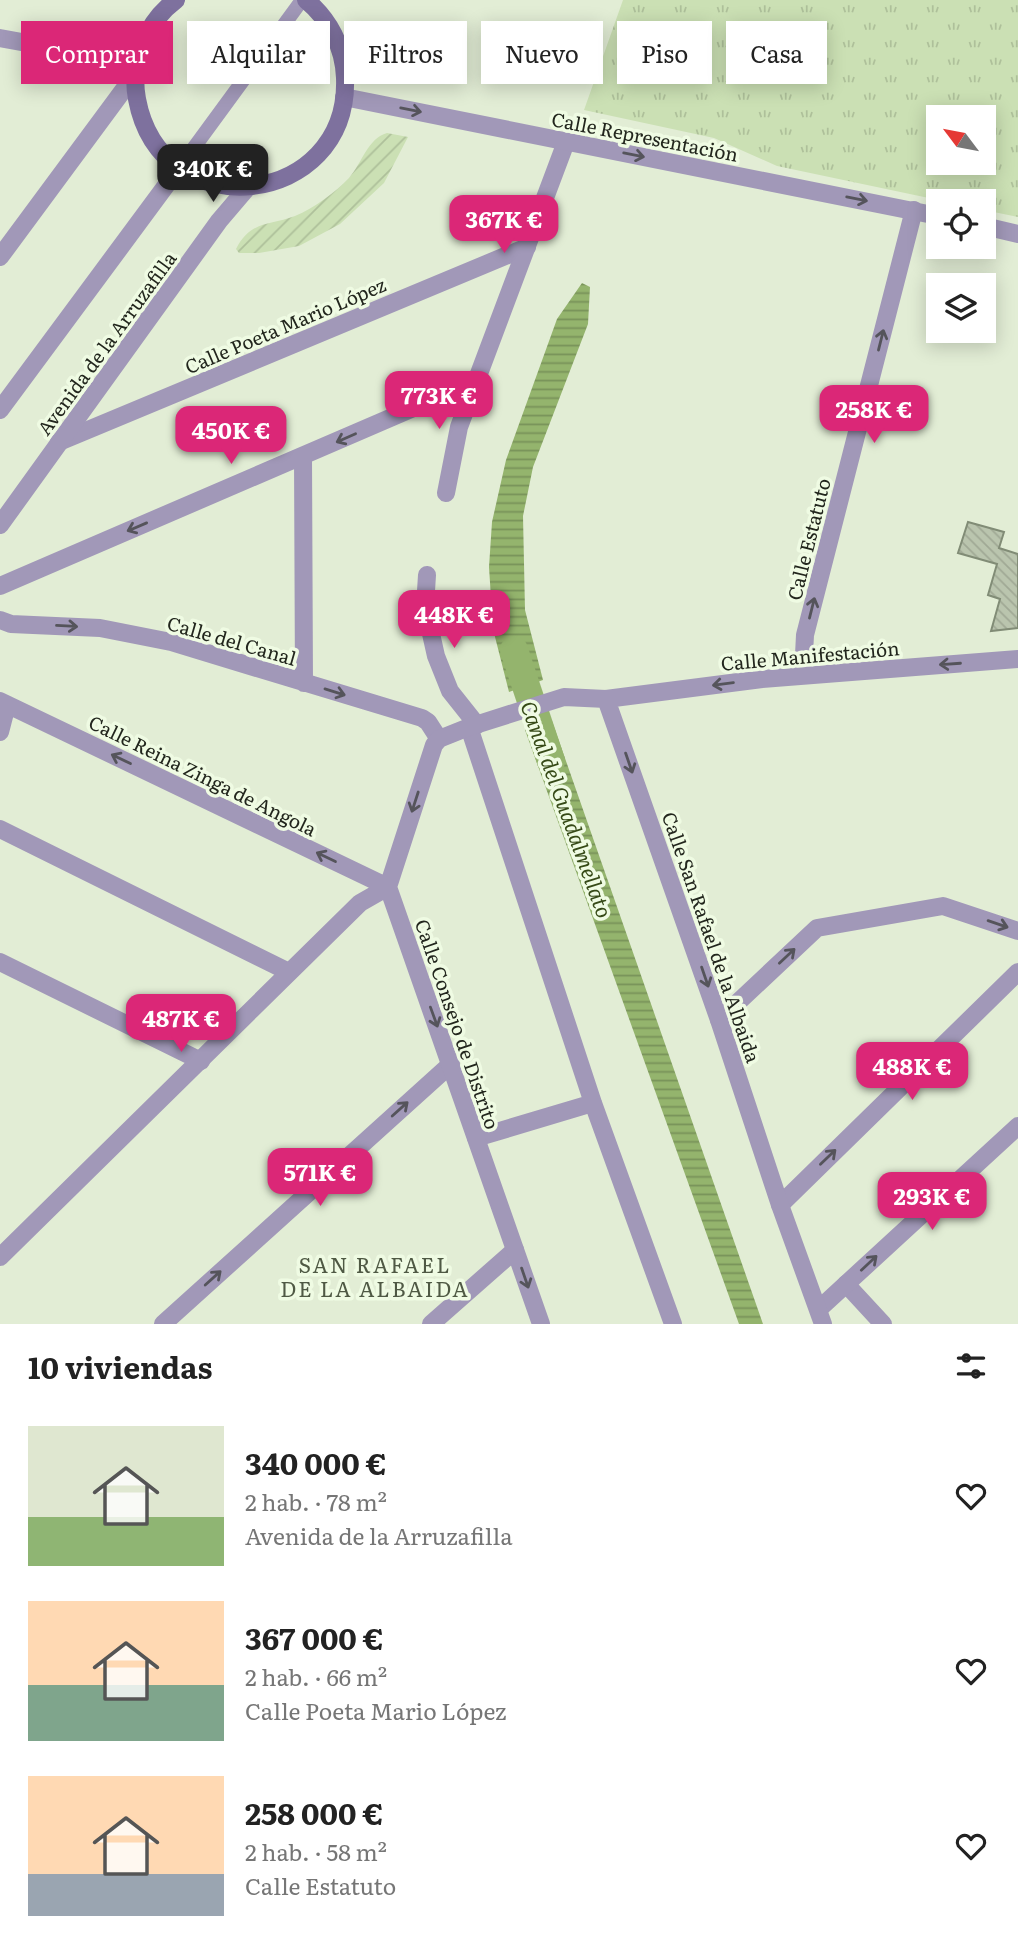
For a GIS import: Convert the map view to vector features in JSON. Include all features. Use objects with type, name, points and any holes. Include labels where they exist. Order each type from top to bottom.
[{"type":"main road","points":[[155,21],[176,0]]},
{"type":"main road","points":[[136,84],[137,103],[147,131],[158,147],[179,168],[215,185],[248,187],[281,179],[310,161],[332,134],[344,97],[345,70],[338,44],[326,20],[304,0]]},
{"type":"street","points":[[0,38],[21,43]]},
{"type":"street","points":[[0,257],[124,84]]},
{"type":"street","name":"Calle Representación","points":[[344,97],[926,213]]},
{"type":"street","points":[[446,493],[459,427],[566,142]]},
{"type":"street","points":[[0,410],[179,168]]},
{"type":"street","name":"Avenida de la Arruzafilla","points":[[0,524],[219,221],[248,187]]},
{"type":"street","name":"Calle Estatuto","points":[[803,675],[805,635],[914,210]]},
{"type":"street","points":[[996,229],[1018,234]]},
{"type":"street","name":"Calle Poeta Mario López","points":[[59,442],[527,247]]},
{"type":"street","points":[[0,586],[476,381]]},
{"type":"street","points":[[303,457],[304,682]]},
{"type":"street","points":[[427,575],[425,607],[436,656],[450,691],[473,726],[593,1102],[673,1324]]},
{"type":"street","name":"Calle del Canal","points":[[0,620],[11,624],[100,628],[159,640],[422,718],[432,727],[439,739]]},
{"type":"street","name":"Calle Manifestación","points":[[606,699],[803,675],[1018,659]]},
{"type":"street","points":[[0,1257],[360,903],[388,887],[434,745],[439,739],[564,697],[606,699]]},
{"type":"street","name":"Calle San Rafael de la Albaida","points":[[606,699],[821,1317]]},
{"type":"street","points":[[0,732],[3,703]]},
{"type":"street","name":"Calle Reina Zinga de Angola","points":[[3,703],[388,887]]},
{"type":"street","points":[[0,829],[289,972]]},
{"type":"street","name":"Calle Consejo de Distrito","points":[[388,887],[541,1324]]},
{"type":"street","points":[[719,1020],[817,928],[943,906],[1018,931]]},
{"type":"street","points":[[0,962],[201,1061]]},
{"type":"street","points":[[780,1205],[1018,972]]},
{"type":"street","points":[[163,1324],[451,1064]]},
{"type":"street","points":[[476,1138],[593,1102]]},
{"type":"street","points":[[821,1317],[846,1284],[1018,1126]]},
{"type":"street","points":[[431,1324],[515,1250]]},
{"type":"street","points":[[846,1284],[883,1324]]},
{"type":"lane","points":[[179,168],[304,0]]},
{"type":"green space","points":[[623,0],[1018,0],[1018,217],[996,212],[996,189],[926,189],[926,197],[777,166],[714,138],[584,110],[593,84],[603,84],[603,56]]},
{"type":"green space","points":[[387,133],[408,137],[384,183],[340,224],[299,246],[259,253],[239,253],[236,249],[254,228],[295,216],[331,194],[354,172],[375,140]]},
{"type":"water","points":[[582,283],[590,287],[588,324],[533,467],[523,516],[525,610],[543,680],[509,692],[493,629],[489,567],[492,522],[506,460],[557,319]]},
{"type":"water","points":[[552,721],[763,1324],[739,1324],[525,730]]},
{"type":"building","points":[[968,522],[1004,532],[999,548],[1018,554],[1018,628],[991,631],[1000,599],[988,595],[997,564],[958,553]]},
{"type":"waterway","name":"Canal del Guadalmellato","points":[[514,650],[551,761]]},
{"type":"district","name":"SAN RAFAEL DE LA ALBAIDA","points":[[375,1275]]}]
